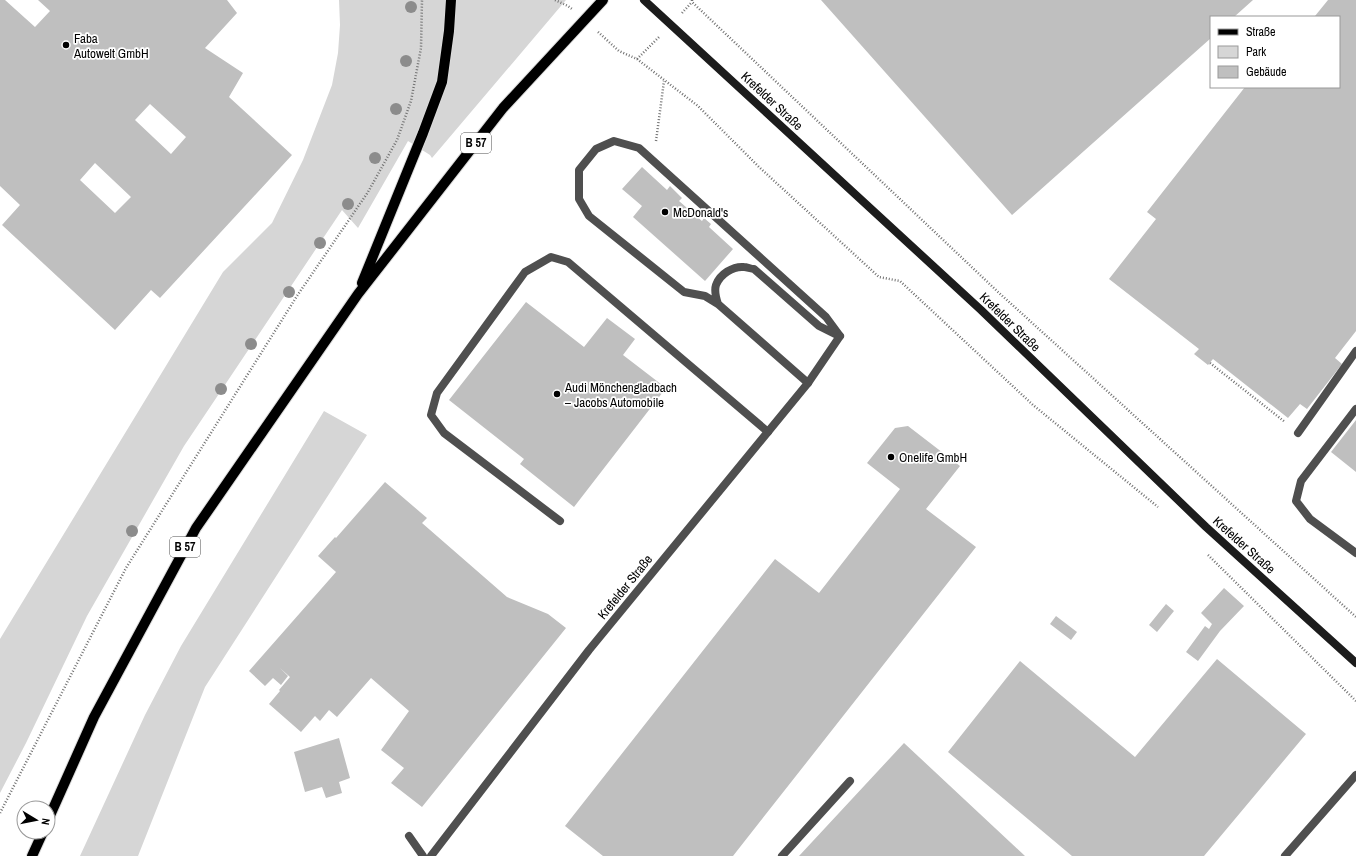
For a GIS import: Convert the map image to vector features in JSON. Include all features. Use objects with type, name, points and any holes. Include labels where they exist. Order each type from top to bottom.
[{"type":"main road","points":[[358,294],[442,82],[449,31],[451,0]]},
{"type":"main road","name":"B 57","points":[[56,802],[94,717],[196,528],[358,294],[503,108],[603,0]]},
{"type":"main road","points":[[32,856],[39,840]]},
{"type":"street","name":"Krefelder Straße","points":[[644,0],[981,310],[1206,527],[1356,663]]},
{"type":"street","points":[[808,383],[718,304],[705,296],[684,292],[589,216],[578,199],[580,170],[596,149],[614,141],[639,148],[826,317],[840,336]]},
{"type":"street","points":[[560,521],[444,432],[430,415],[437,393],[525,272],[551,257],[568,262],[768,432]]},
{"type":"street","points":[[718,304],[715,294],[716,285],[723,275],[733,268],[744,267],[754,270],[819,326],[840,336]]},
{"type":"street","name":"Krefelder Straße","points":[[431,856],[589,650],[808,383],[840,336]]},
{"type":"street","points":[[1298,433],[1356,351]]},
{"type":"street","points":[[1356,409],[1301,481],[1296,501],[1310,519],[1356,553]]},
{"type":"street","points":[[1285,856],[1356,775]]},
{"type":"street","points":[[782,856],[850,780]]},
{"type":"street","points":[[409,836],[423,856]]},
{"type":"path","points":[[0,813],[126,568],[297,296],[368,192],[397,140],[411,101],[421,48],[422,0]]},
{"type":"path","points":[[554,0],[568,6]]},
{"type":"path","points":[[692,0],[698,8],[997,291],[1356,617]]},
{"type":"path","points":[[619,51],[637,59],[698,106],[758,167],[879,277],[900,281],[1033,405],[1164,512]]},
{"type":"path","points":[[654,161],[664,80]]},
{"type":"path","points":[[1210,363],[1298,433]]},
{"type":"path","points":[[1204,550],[1356,701]]},
{"type":"green space","points":[[339,0],[566,0],[432,158],[430,155],[408,141],[358,228],[342,210],[184,446],[87,616],[26,743],[0,793],[0,639],[223,272],[272,223],[303,160],[332,85],[338,53],[340,25]]},
{"type":"green space","points":[[324,411],[367,435],[205,687],[138,856],[80,856],[145,715],[181,646]]},
{"type":"building","points":[[0,0],[5,0],[35,27],[50,11],[38,0],[227,0],[237,13],[205,48],[243,73],[229,97],[292,155],[160,298],[151,290],[115,330],[2,225],[20,205],[0,186]],"holes":[[[150,104],[186,137],[171,154],[135,120]],[[95,163],[131,197],[115,213],[80,180]]]},
{"type":"building","points":[[821,0],[1253,0],[1235,16],[1210,16],[1210,39],[1012,215]]},
{"type":"building","points":[[1328,0],[1356,0],[1356,331],[1335,358],[1342,364],[1307,409],[1300,404],[1288,418],[1213,359],[1208,365],[1194,354],[1199,349],[1109,279],[1156,219],[1147,212],[1244,88],[1340,88],[1340,16],[1315,16]]},
{"type":"building","name":"McDonald's","points":[[642,167],[667,190],[670,186],[682,198],[679,201],[702,221],[704,218],[711,224],[709,227],[733,249],[705,281],[633,217],[642,206],[622,189]]},
{"type":"building","name":"Audi Mönchengladbach – Jacobs Automobile","points":[[526,302],[584,347],[607,318],[635,339],[623,355],[666,388],[574,507],[520,464],[524,459],[449,400]]},
{"type":"building","points":[[1356,420],[1356,472],[1331,452]]},
{"type":"building","points":[[908,426],[960,466],[926,509],[976,547],[733,856],[603,856],[565,826],[775,559],[819,593],[900,489],[867,463],[895,428]]},
{"type":"building","points":[[385,482],[427,518],[422,523],[507,597],[548,614],[566,628],[422,807],[391,783],[404,768],[381,750],[409,711],[371,678],[337,717],[329,710],[320,721],[315,716],[301,732],[269,704],[290,677],[280,668],[288,676],[281,685],[273,678],[265,686],[249,671],[336,572],[318,556],[335,537],[336,538]]},
{"type":"building","points":[[1224,588],[1244,606],[1220,631],[1198,661],[1186,652],[1205,626],[1209,629],[1212,624],[1201,613]]},
{"type":"building","points":[[1166,604],[1174,611],[1157,632],[1149,625]]},
{"type":"building","points":[[1056,616],[1077,632],[1071,640],[1050,624]]},
{"type":"building","points":[[1217,659],[1306,734],[1204,856],[1072,856],[948,752],[1020,661],[1135,757]]},
{"type":"building","points":[[339,738],[350,778],[339,782],[342,793],[326,798],[322,787],[305,792],[294,752]]},
{"type":"building","points":[[904,743],[1025,856],[799,856]]},
{"type":"place","name":"Faba Autowelt GmbH","points":[[66,45]]},
{"type":"place","name":"McDonald's","points":[[665,212]]},
{"type":"place","name":"Audi Mönchengladbach – Jacobs Automobile","points":[[557,394]]},
{"type":"place","name":"Onelife GmbH","points":[[891,457]]}]
